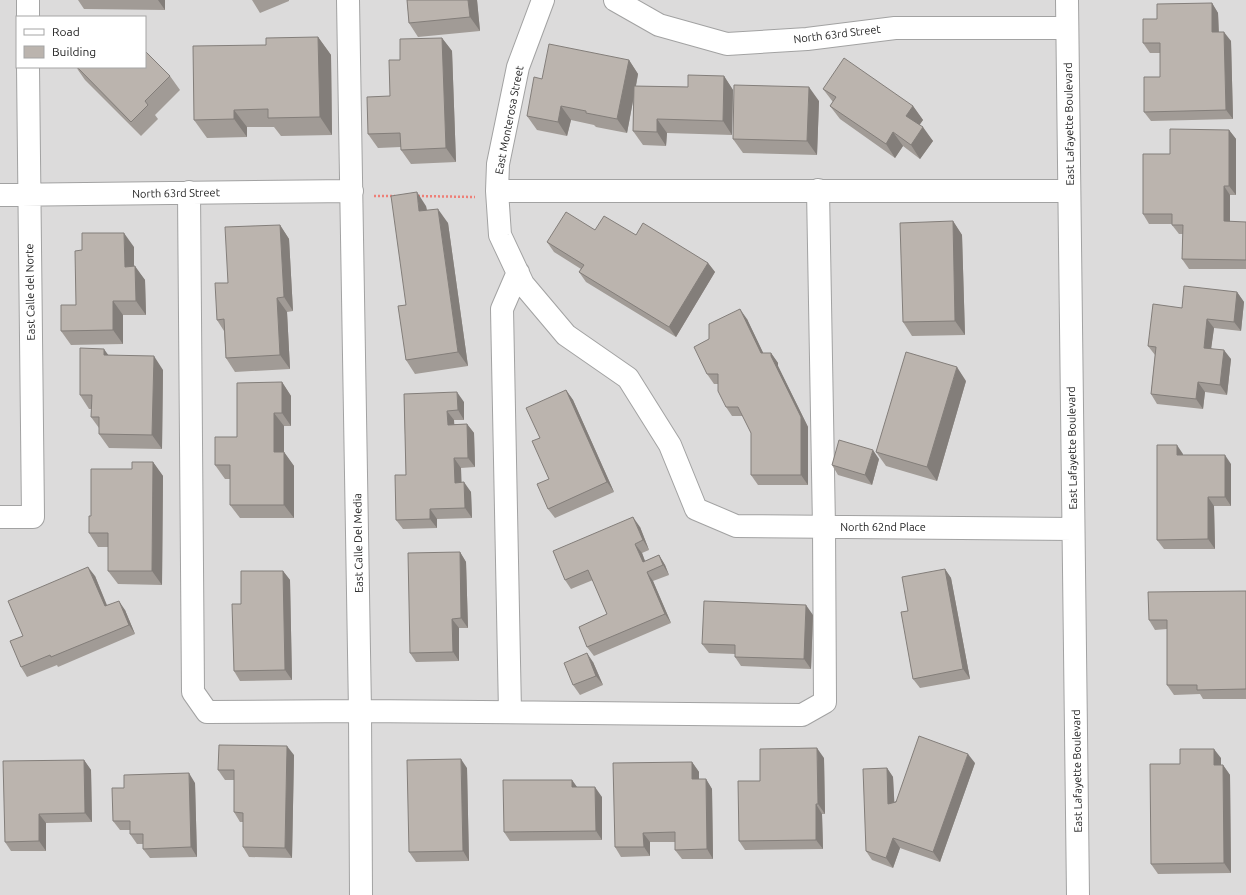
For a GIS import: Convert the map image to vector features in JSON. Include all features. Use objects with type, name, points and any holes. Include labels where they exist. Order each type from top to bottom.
[{"type":"street","points":[[28,0],[28,16]]},
{"type":"street","name":"East Calle Del Media","points":[[348,0],[360,711],[361,895]]},
{"type":"street","name":"East Monterosa Street","points":[[543,0],[518,67],[498,164],[497,194],[500,235],[523,284],[566,335],[628,378],[670,445],[696,509]]},
{"type":"street","name":"North 63rd Street","points":[[616,0],[659,24],[728,44],[807,39],[895,28],[1067,28]]},
{"type":"street","name":"East Lafayette Boulevard","points":[[1067,0],[1078,895]]},
{"type":"street","name":"East Calle del Norte","points":[[0,517],[33,517],[28,68]]},
{"type":"street","points":[[190,192],[193,692],[206,712],[360,711],[802,715],[825,702],[824,527],[818,190]]},
{"type":"street","points":[[497,194],[818,190],[1069,191]]},
{"type":"street","name":"North 63rd Street","points":[[0,195],[190,192],[352,196]]},
{"type":"street","points":[[510,712],[502,309],[518,272]]},
{"type":"street","name":"North 62nd Place","points":[[696,509],[736,526],[1073,529]]},
{"type":"path","points":[[412,196],[497,194]]},
{"type":"path","points":[[352,196],[396,196]]},
{"type":"shaded area","points":[[0,0],[1246,0],[1246,895],[0,895]]},
{"type":"building","points":[[407,0],[468,0],[470,17],[409,23]]},
{"type":"building","points":[[1212,3],[1212,32],[1224,32],[1226,110],[1144,112],[1144,77],[1160,77],[1160,43],[1143,43],[1143,19],[1157,19],[1157,4]]},
{"type":"building","points":[[318,37],[320,117],[268,118],[268,109],[234,110],[234,119],[194,120],[193,46],[266,45],[266,38]]},
{"type":"building","points":[[442,38],[446,148],[401,150],[400,133],[368,134],[367,97],[390,96],[389,60],[400,60],[400,39]]},
{"type":"building","points":[[549,44],[629,60],[617,119],[561,106],[558,122],[527,116],[534,77],[542,79]]},
{"type":"building","points":[[146,52],[170,76],[145,101],[148,105],[131,122],[78,68],[146,68]]},
{"type":"building","points":[[844,58],[913,106],[906,116],[923,127],[911,145],[893,132],[886,144],[830,106],[836,97],[823,89]]},
{"type":"building","points":[[688,75],[724,76],[723,121],[657,119],[657,132],[633,131],[634,86],[688,87]]},
{"type":"building","points":[[734,85],[809,87],[807,141],[733,139]]},
{"type":"building","points":[[1170,129],[1229,130],[1229,186],[1224,186],[1224,221],[1246,222],[1246,260],[1182,259],[1183,225],[1172,225],[1172,214],[1143,214],[1143,154],[1170,154]]},
{"type":"building","points":[[417,192],[419,211],[438,209],[458,352],[406,360],[398,306],[406,305],[391,196]]},
{"type":"building","points":[[566,212],[595,230],[604,216],[636,235],[643,223],[708,263],[669,327],[579,272],[584,265],[547,242]]},
{"type":"building","points":[[953,221],[955,321],[903,322],[900,223]]},
{"type":"building","points":[[280,225],[284,297],[277,298],[280,355],[226,358],[224,319],[217,320],[215,283],[228,283],[225,227]]},
{"type":"building","points":[[82,233],[124,233],[125,267],[135,266],[136,301],[113,301],[113,330],[61,331],[61,305],[76,305],[75,251],[82,250]]},
{"type":"building","points":[[1184,286],[1237,292],[1234,322],[1207,319],[1204,348],[1224,350],[1220,385],[1198,382],[1196,399],[1151,394],[1156,347],[1148,346],[1153,304],[1182,308]]},
{"type":"building","points":[[740,309],[761,353],[771,353],[771,356],[801,417],[801,475],[751,475],[751,433],[738,407],[726,407],[718,391],[718,374],[707,374],[694,347],[709,339],[709,324]]},
{"type":"building","points":[[80,348],[104,349],[104,355],[154,356],[152,435],[99,434],[99,417],[91,417],[92,395],[80,395]]},
{"type":"building","points":[[906,352],[957,367],[927,467],[876,452]]},
{"type":"building","points":[[282,382],[282,413],[274,413],[274,452],[284,452],[284,505],[230,505],[230,465],[215,465],[215,437],[237,437],[237,383]]},
{"type":"building","points":[[566,390],[607,482],[548,509],[537,484],[549,479],[532,441],[540,438],[526,408]]},
{"type":"building","points":[[457,392],[458,410],[447,411],[448,425],[467,424],[468,458],[454,458],[455,483],[464,482],[465,508],[430,509],[430,519],[396,520],[395,475],[406,475],[404,394]]},
{"type":"building","points":[[839,440],[873,450],[865,475],[832,465]]},
{"type":"building","points":[[1157,445],[1177,445],[1177,455],[1225,455],[1225,497],[1208,497],[1208,539],[1157,540]]},
{"type":"building","points":[[132,462],[153,462],[152,571],[108,571],[108,533],[89,533],[89,516],[91,516],[91,469],[132,469]]},
{"type":"building","points":[[633,517],[643,540],[635,544],[643,562],[659,555],[663,565],[647,572],[665,614],[587,647],[579,627],[607,614],[588,570],[565,580],[553,551]]},
{"type":"building","points":[[460,552],[461,618],[452,619],[453,652],[410,653],[408,553]]},
{"type":"building","points":[[88,567],[105,606],[119,601],[129,625],[51,657],[50,655],[21,667],[10,641],[23,636],[8,601]]},
{"type":"building","points":[[945,569],[963,669],[913,679],[901,612],[908,611],[902,577]]},
{"type":"building","points":[[241,571],[283,571],[285,670],[234,671],[232,604],[241,604]]},
{"type":"building","points":[[1246,591],[1246,689],[1197,690],[1197,685],[1167,685],[1167,620],[1149,620],[1148,592]]},
{"type":"building","points":[[704,601],[806,605],[804,659],[735,657],[735,645],[702,644]]},
{"type":"building","points":[[587,653],[596,676],[573,685],[564,663]]},
{"type":"building","points":[[919,736],[968,754],[933,852],[893,838],[886,858],[866,851],[863,769],[887,768],[888,804],[896,802]]},
{"type":"building","points":[[219,745],[287,746],[285,848],[243,847],[243,813],[234,812],[234,770],[218,770]]},
{"type":"building","points":[[817,748],[818,804],[816,804],[816,840],[739,841],[738,781],[760,781],[760,749]]},
{"type":"building","points":[[1180,749],[1214,749],[1214,765],[1223,765],[1224,863],[1151,864],[1150,764],[1180,764]]},
{"type":"building","points":[[461,759],[463,851],[409,852],[407,760]]},
{"type":"building","points":[[84,760],[85,813],[39,814],[39,841],[5,842],[3,761]]},
{"type":"building","points":[[692,762],[692,779],[706,779],[707,849],[675,850],[675,832],[643,833],[644,847],[615,847],[613,763]]},
{"type":"building","points":[[189,773],[191,847],[143,849],[143,834],[130,834],[130,821],[113,821],[112,788],[124,788],[124,775]]},
{"type":"building","points":[[503,780],[572,780],[572,787],[595,787],[596,831],[504,832]]}]
